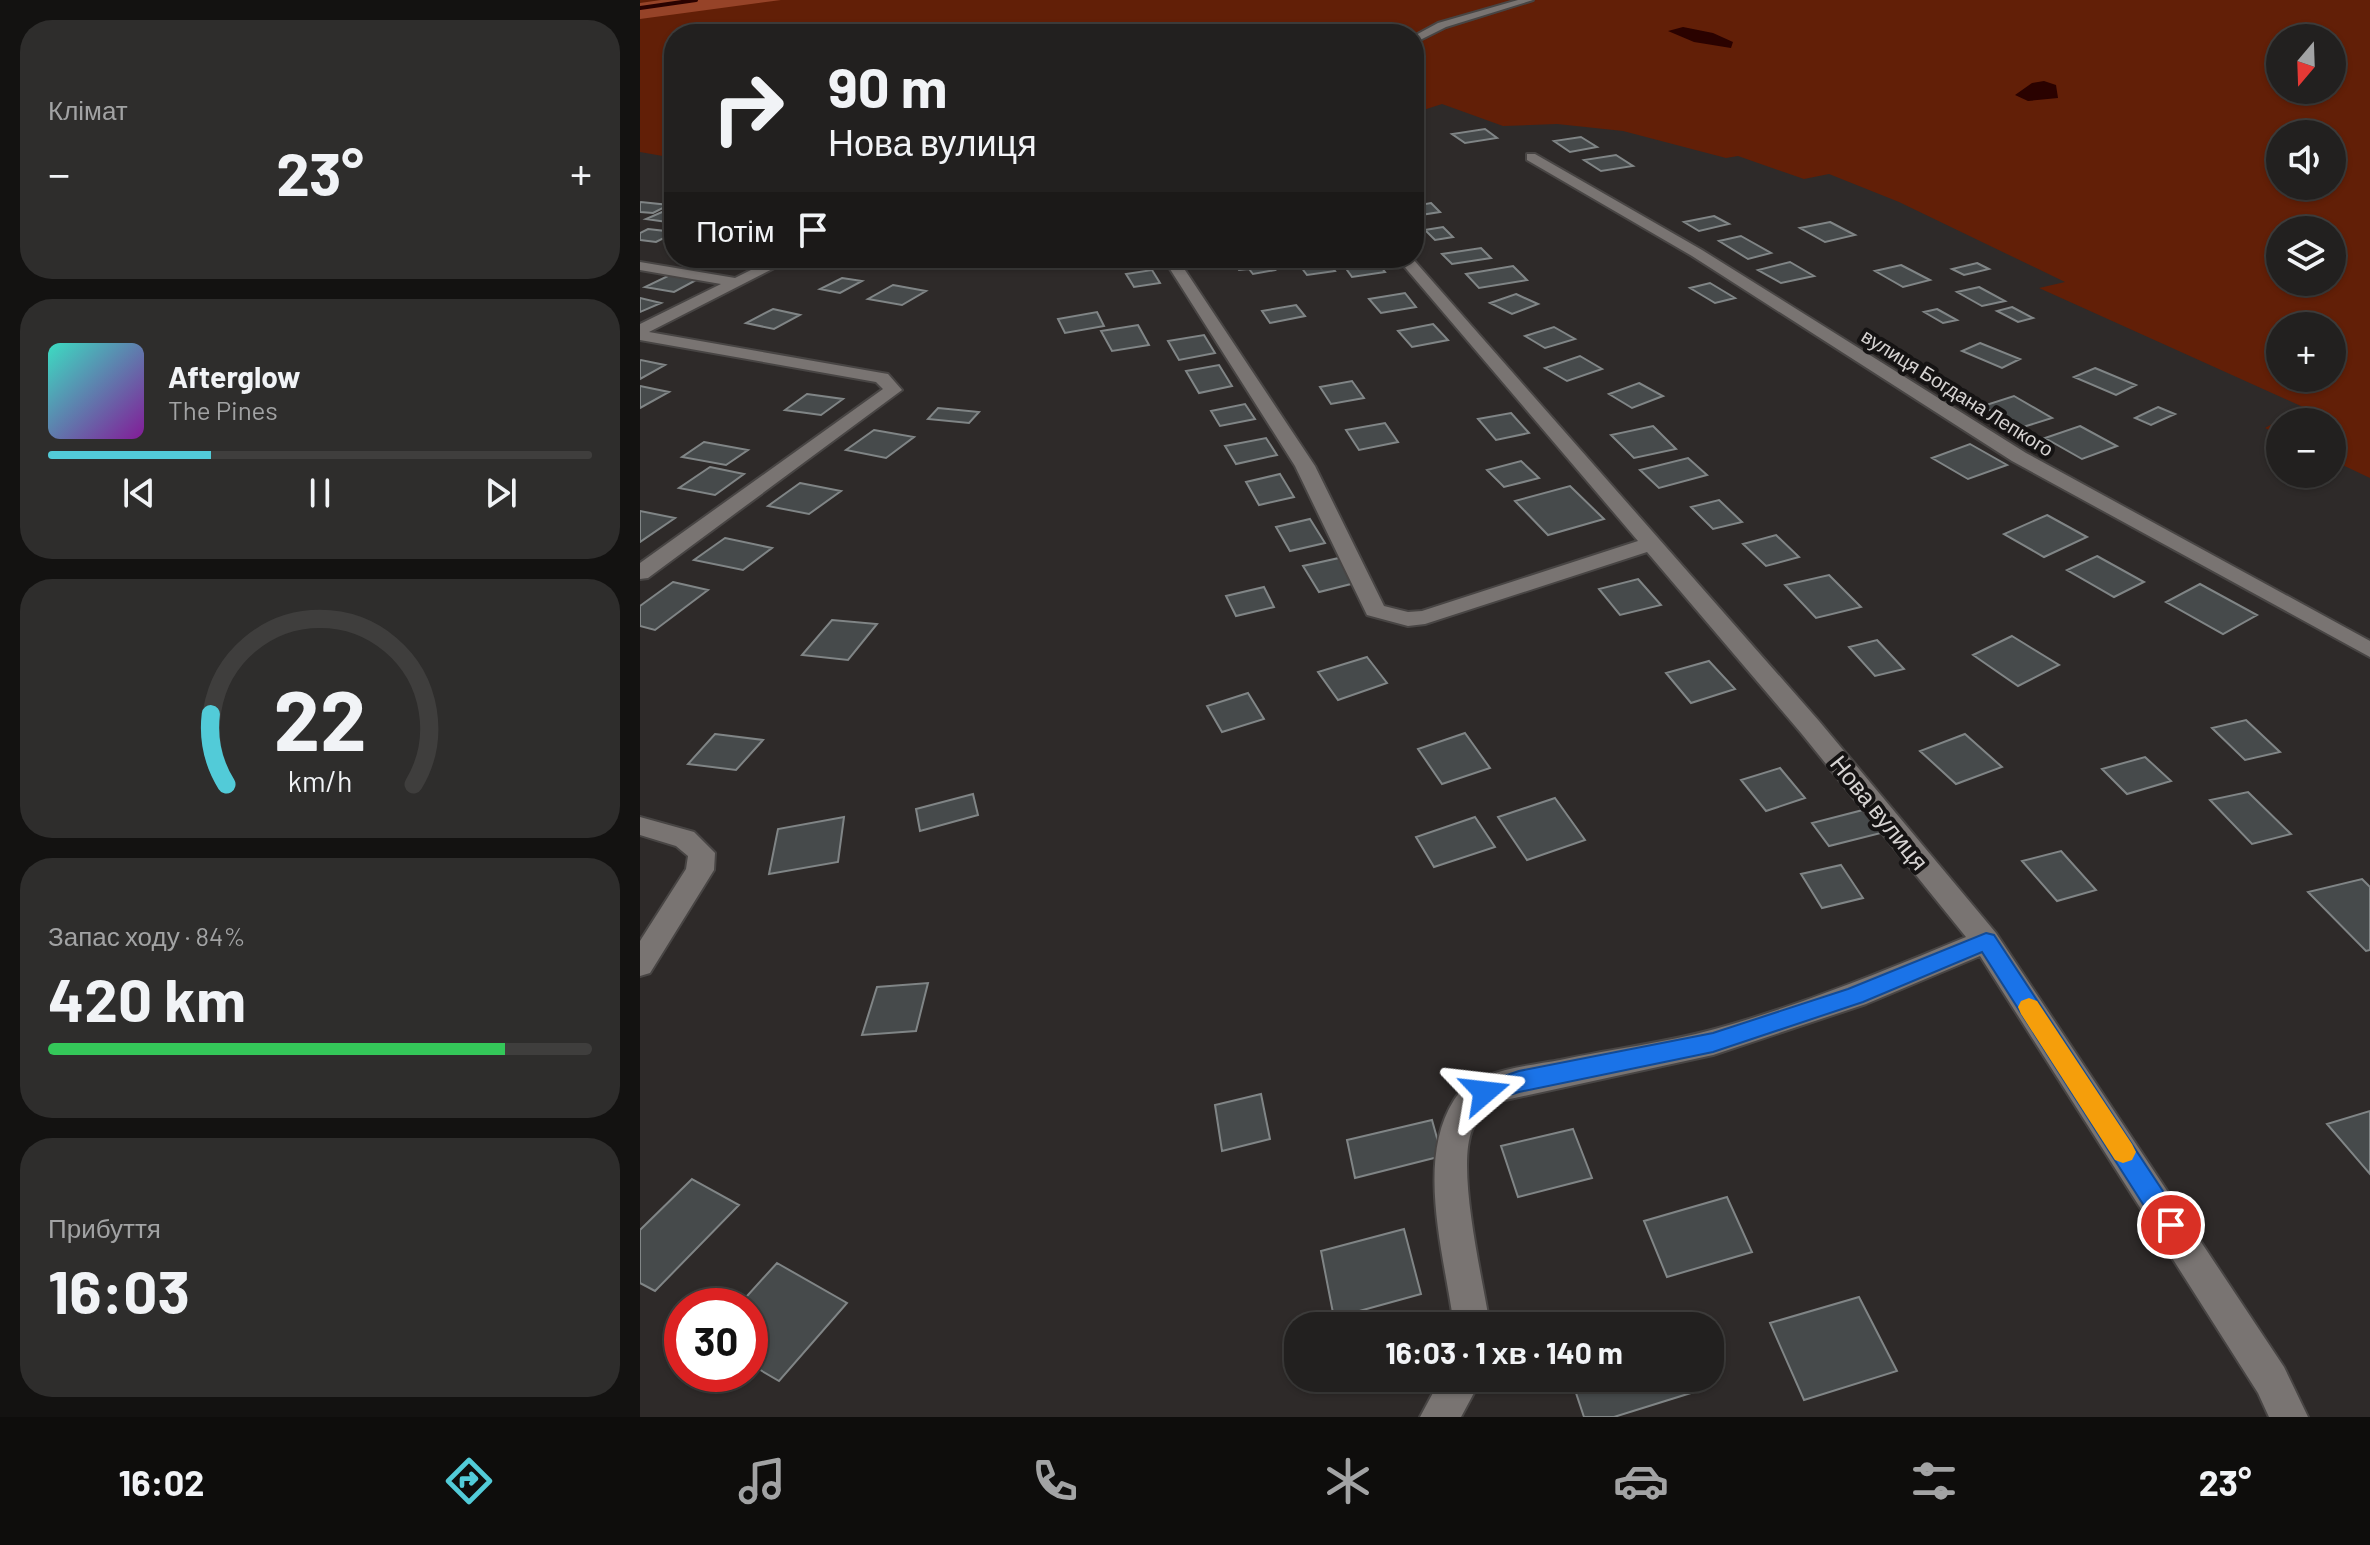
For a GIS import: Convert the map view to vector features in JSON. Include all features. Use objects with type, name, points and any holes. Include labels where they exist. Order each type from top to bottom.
[{"type":"street","points":[[1424,35],[1442,25],[1528,0]]},
{"type":"street","name":"вулиця Богдана Лепкого","points":[[1531,157],[1697,253],[2019,457],[2370,650]]},
{"type":"street","points":[[640,266],[734,282]]},
{"type":"street","points":[[640,333],[765,268]]},
{"type":"street","points":[[1176,268],[1305,466],[1375,610],[1408,619],[1425,617],[1650,544]]},
{"type":"street","name":"Нова вулиця","points":[[1413,268],[1810,727],[1986,941],[2271,1380],[2289,1417]]},
{"type":"street","points":[[640,333],[882,378],[893,390],[640,573]]},
{"type":"street","points":[[640,826],[685,839],[702,853],[700,870],[640,965]]},
{"type":"street","points":[[1470,1312],[1450,1174],[1454,1133],[1467,1107],[1485,1092],[1519,1081],[1713,1042],[1855,996],[1986,941]]},
{"type":"street","points":[[1439,1417],[1454,1392]]},
{"type":"shaded area","points":[[640,0],[2370,0],[2370,478],[2346,467],[2346,408],[2301,408],[2270,392],[2346,392],[2346,312],[2266,312],[2266,390],[2039,288],[2065,282],[1899,202],[1829,174],[1804,179],[1738,156],[1726,158],[1623,131],[1557,124],[1503,126],[1442,104],[1424,110],[1424,24],[664,24],[664,156],[640,152]]},
{"type":"shaded area","points":[[661,0],[781,0],[640,19],[640,3]]},
{"type":"shaded area","points":[[1683,27],[1713,33],[1733,42],[1731,48],[1694,42],[1668,31]]},
{"type":"shaded area","points":[[2044,81],[2056,85],[2058,98],[2028,101],[2015,95],[2032,83]]},
{"type":"building","points":[[1485,129],[1497,138],[1465,143],[1452,134]]},
{"type":"building","points":[[1581,137],[1597,147],[1570,152],[1554,141]]},
{"type":"building","points":[[1616,155],[1633,166],[1601,171],[1584,160]]},
{"type":"building","points":[[641,202],[664,204],[653,213],[640,212]]},
{"type":"building","points":[[1431,203],[1440,212],[1424,214],[1424,204]]},
{"type":"building","points":[[662,212],[664,212],[664,222],[646,219]]},
{"type":"building","points":[[1714,216],[1729,224],[1699,231],[1684,222]]},
{"type":"building","points":[[1830,222],[1855,235],[1825,242],[1800,228]]},
{"type":"building","points":[[1443,227],[1453,237],[1435,240],[1425,230]]},
{"type":"building","points":[[648,229],[664,231],[664,238],[656,242],[640,240],[640,233]]},
{"type":"building","points":[[1741,236],[1771,253],[1748,259],[1719,241]]},
{"type":"building","points":[[1481,248],[1491,258],[1452,264],[1442,254]]},
{"type":"building","points":[[1790,262],[1814,276],[1781,283],[1758,270]]},
{"type":"building","points":[[1977,263],[1989,269],[1964,275],[1952,269]]},
{"type":"building","points":[[1901,265],[1930,280],[1903,287],[1875,271]]},
{"type":"building","points":[[1513,266],[1527,280],[1479,288],[1466,274]]},
{"type":"building","points":[[1237,268],[1275,270],[1253,274],[1249,269]]},
{"type":"building","points":[[1302,268],[1333,268],[1335,271],[1307,275]]},
{"type":"building","points":[[1346,268],[1382,268],[1385,272],[1352,277]]},
{"type":"building","points":[[1152,270],[1160,283],[1134,287],[1126,274]]},
{"type":"building","points":[[672,274],[700,278],[674,292],[645,287]]},
{"type":"building","points":[[842,278],[862,281],[840,293],[820,289]]},
{"type":"building","points":[[1710,283],[1735,298],[1715,303],[1690,288]]},
{"type":"building","points":[[893,285],[926,291],[902,305],[868,299]]},
{"type":"building","points":[[1979,287],[2005,301],[1982,306],[1957,292]]},
{"type":"building","points":[[1405,293],[1416,307],[1381,313],[1369,299]]},
{"type":"building","points":[[1516,294],[1538,304],[1512,314],[1490,303]]},
{"type":"building","points":[[640,298],[661,303],[640,312]]},
{"type":"building","points":[[1296,305],[1305,316],[1270,323],[1262,311]]},
{"type":"building","points":[[2012,307],[2033,318],[2018,322],[1997,311]]},
{"type":"building","points":[[773,309],[800,315],[774,329],[746,323]]},
{"type":"building","points":[[1937,309],[1957,320],[1943,323],[1924,312]]},
{"type":"building","points":[[1097,312],[1104,326],[1065,333],[1058,319]]},
{"type":"building","points":[[1433,324],[1448,340],[1412,347],[1398,331]]},
{"type":"building","points":[[1138,325],[1149,345],[1112,351],[1101,331]]},
{"type":"building","points":[[1554,327],[1575,339],[1545,348],[1525,336]]},
{"type":"building","points":[[1204,335],[1215,353],[1179,360],[1168,341]]},
{"type":"building","points":[[1980,343],[2020,359],[2002,368],[1962,351]]},
{"type":"building","points":[[1580,356],[1602,369],[1567,381],[1545,368]]},
{"type":"building","points":[[641,360],[665,365],[640,379]]},
{"type":"building","points":[[1219,365],[1232,386],[1199,393],[1186,371]]},
{"type":"building","points":[[2095,368],[2136,385],[2116,395],[2074,377]]},
{"type":"building","points":[[1352,381],[1364,398],[1331,404],[1320,387]]},
{"type":"building","points":[[1639,383],[1663,396],[1632,408],[1609,394]]},
{"type":"building","points":[[640,386],[669,392],[640,408]]},
{"type":"building","points":[[807,394],[843,399],[821,415],[785,410]]},
{"type":"building","points":[[2014,396],[2052,418],[2020,428],[1983,406]]},
{"type":"building","points":[[1245,404],[1255,419],[1220,426],[1211,411]]},
{"type":"building","points":[[2158,407],[2175,414],[2151,425],[2135,418]]},
{"type":"building","points":[[938,408],[979,412],[969,423],[928,419]]},
{"type":"building","points":[[1511,413],[1529,433],[1496,440],[1478,419]]},
{"type":"building","points":[[1385,423],[1398,442],[1359,450],[1346,430]]},
{"type":"building","points":[[1653,426],[1676,449],[1634,458],[1611,435]]},
{"type":"building","points":[[2080,426],[2117,446],[2082,459],[2045,438]]},
{"type":"building","points":[[874,430],[914,437],[886,458],[846,450]]},
{"type":"building","points":[[1266,438],[1277,455],[1236,464],[1225,446]]},
{"type":"building","points":[[704,442],[748,450],[726,465],[682,457]]},
{"type":"building","points":[[1970,444],[2007,465],[1968,479],[1932,458]]},
{"type":"building","points":[[1688,458],[1707,475],[1659,488],[1640,470]]},
{"type":"building","points":[[1521,461],[1539,478],[1504,487],[1487,470]]},
{"type":"building","points":[[710,467],[744,474],[715,495],[679,488]]},
{"type":"building","points":[[1280,474],[1294,497],[1259,505],[1246,482]]},
{"type":"building","points":[[800,483],[841,491],[809,514],[768,506]]},
{"type":"building","points":[[1570,486],[1604,519],[1548,535],[1515,501]]},
{"type":"building","points":[[1719,500],[1742,522],[1713,529],[1691,507]]},
{"type":"building","points":[[640,511],[675,518],[640,542]]},
{"type":"building","points":[[2047,515],[2087,537],[2044,557],[2004,534]]},
{"type":"building","points":[[1310,519],[1325,543],[1290,551],[1276,527]]},
{"type":"building","points":[[1776,535],[1799,557],[1766,566],[1743,544]]},
{"type":"building","points":[[725,538],[772,548],[743,570],[694,560]]},
{"type":"building","points":[[2097,556],[2144,582],[2114,597],[2067,570]]},
{"type":"building","points":[[1339,558],[1355,583],[1319,592],[1303,566]]},
{"type":"building","points":[[1829,575],[1861,607],[1816,618],[1785,585]]},
{"type":"building","points":[[1638,579],[1661,605],[1620,615],[1599,589]]},
{"type":"building","points":[[673,582],[708,590],[655,630],[640,626],[640,606]]},
{"type":"building","points":[[2200,584],[2257,615],[2223,634],[2166,602]]},
{"type":"building","points":[[1264,587],[1274,607],[1236,616],[1226,596]]},
{"type":"building","points":[[832,620],[877,624],[848,660],[802,655]]},
{"type":"building","points":[[2012,636],[2059,665],[2018,686],[1973,655]]},
{"type":"building","points":[[1877,640],[1904,669],[1875,676],[1849,647]]},
{"type":"building","points":[[1367,657],[1387,683],[1338,700],[1318,672]]},
{"type":"building","points":[[1709,661],[1735,689],[1691,703],[1666,673]]},
{"type":"building","points":[[1248,693],[1264,719],[1222,732],[1207,706]]},
{"type":"building","points":[[2246,720],[2280,752],[2245,760],[2212,728]]},
{"type":"building","points":[[1465,733],[1490,768],[1442,784],[1418,749]]},
{"type":"building","points":[[715,734],[763,740],[736,770],[688,764]]},
{"type":"building","points":[[1965,734],[2002,767],[1956,784],[1920,751]]},
{"type":"building","points":[[2145,757],[2171,781],[2127,794],[2102,769]]},
{"type":"building","points":[[1780,768],[1805,798],[1766,811],[1741,780]]},
{"type":"building","points":[[2248,792],[2291,834],[2252,844],[2210,800]]},
{"type":"building","points":[[973,794],[978,815],[920,831],[916,809]]},
{"type":"building","points":[[1555,798],[1585,840],[1527,860],[1498,817]]},
{"type":"building","points":[[1867,809],[1885,832],[1829,846],[1812,823]]},
{"type":"building","points":[[844,817],[838,862],[769,874],[778,829]]},
{"type":"building","points":[[1475,817],[1495,847],[1434,867],[1416,837]]},
{"type":"building","points":[[2061,851],[2096,890],[2057,901],[2022,861]]},
{"type":"building","points":[[1841,865],[1863,898],[1822,908],[1801,874]]},
{"type":"building","points":[[2362,879],[2370,887],[2370,950],[2366,951],[2308,892]]},
{"type":"building","points":[[928,983],[916,1031],[862,1035],[877,987]]},
{"type":"building","points":[[1261,1094],[1270,1139],[1222,1151],[1215,1105]]},
{"type":"building","points":[[2370,1111],[2370,1174],[2327,1124]]},
{"type":"building","points":[[1432,1120],[1442,1156],[1355,1178],[1347,1140]]},
{"type":"building","points":[[1573,1129],[1592,1178],[1518,1197],[1501,1146]]},
{"type":"building","points":[[692,1179],[739,1205],[655,1291],[640,1283],[640,1230]]},
{"type":"building","points":[[1727,1197],[1752,1252],[1667,1277],[1644,1221]]},
{"type":"building","points":[[1404,1229],[1421,1294],[1356,1312],[1333,1312],[1321,1251]]},
{"type":"building","points":[[777,1263],[847,1303],[779,1381],[768,1375],[768,1288],[754,1288]]},
{"type":"building","points":[[1859,1297],[1897,1371],[1804,1400],[1770,1323]]},
{"type":"building","points":[[1576,1392],[1694,1392],[1614,1417],[1584,1417]]},
{"type":"waterway","points":[[640,8],[696,0]]},
{"type":"slow traffic","points":[[2029,1007],[2123,1152]]},
{"type":"route","points":[[1485,1092],[1519,1081],[1713,1042],[1855,996],[1986,941],[2171,1225]]}]
